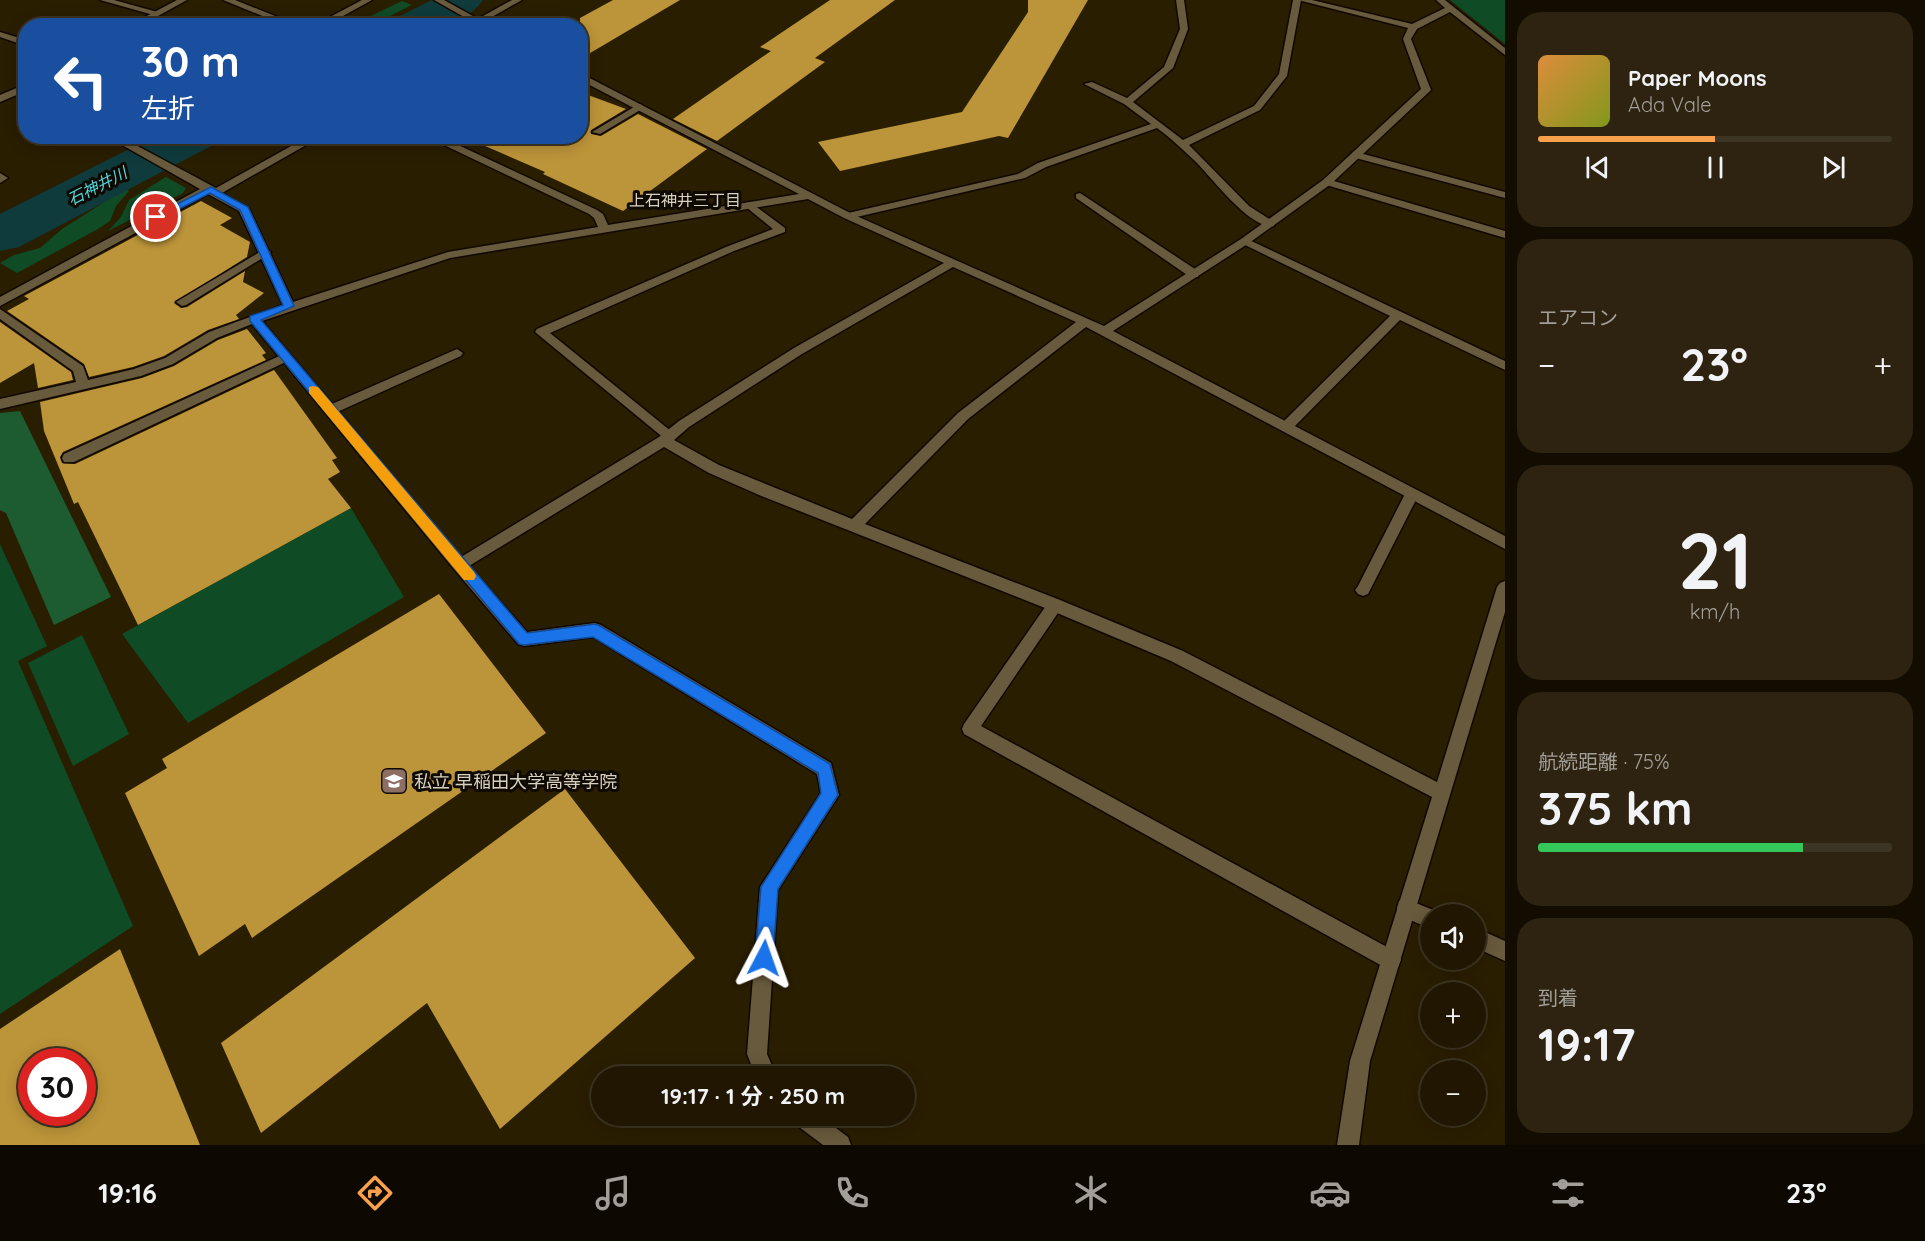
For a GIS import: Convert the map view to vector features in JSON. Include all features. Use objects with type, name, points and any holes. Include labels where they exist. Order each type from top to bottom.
[{"type":"street","points":[[104,0],[157,13]]},
{"type":"street","points":[[147,18],[183,0]]},
{"type":"street","points":[[227,0],[275,18]]},
{"type":"street","points":[[332,18],[368,0]]},
{"type":"street","points":[[438,0],[472,18]]},
{"type":"street","points":[[484,18],[518,0]]},
{"type":"street","points":[[1127,102],[1168,68],[1184,29],[1180,0]]},
{"type":"street","points":[[1183,144],[1257,108],[1284,74],[1297,0]]},
{"type":"street","points":[[1302,0],[1413,27]]},
{"type":"street","points":[[1440,0],[1505,52]]},
{"type":"street","points":[[1104,331],[1245,241],[1327,182],[1426,90],[1407,39],[1413,27],[1450,9]]},
{"type":"street","points":[[1,34],[18,40]]},
{"type":"street","points":[[588,80],[848,216],[952,263],[1002,282],[1085,321],[1505,543]]},
{"type":"street","points":[[1089,84],[1127,102],[1158,124],[1201,161],[1245,208],[1270,224]]},
{"type":"street","points":[[0,99],[18,92]]},
{"type":"street","points":[[597,132],[639,106]]},
{"type":"street","points":[[848,216],[1021,176],[1042,165],[1158,124]]},
{"type":"street","points":[[126,144],[244,209],[289,306]]},
{"type":"street","points":[[0,302],[195,195],[213,191],[302,144]]},
{"type":"street","points":[[447,144],[593,212],[599,216],[604,229]]},
{"type":"street","points":[[1356,155],[1505,195]]},
{"type":"street","points":[[0,176],[3,178],[0,180]]},
{"type":"street","points":[[1327,182],[1505,235]]},
{"type":"street","points":[[0,404],[137,373],[169,361],[213,335],[254,319],[448,255],[809,196]]},
{"type":"street","points":[[1080,196],[1194,274]]},
{"type":"street","points":[[750,205],[781,230],[730,249],[541,332],[667,439],[714,469],[1177,656],[1443,794]]},
{"type":"street","points":[[1245,241],[1505,366]]},
{"type":"street","points":[[182,302],[265,252]]},
{"type":"street","points":[[459,565],[667,439],[798,351],[952,263]]},
{"type":"street","points":[[0,313],[79,369],[83,386]]},
{"type":"street","points":[[1286,428],[1398,315]]},
{"type":"street","points":[[254,319],[459,565],[524,639],[595,630],[825,769],[830,795],[769,887],[757,1054],[762,1066]]},
{"type":"street","points":[[853,527],[963,416],[1085,321]]},
{"type":"street","points":[[330,410],[457,353]]},
{"type":"street","points":[[69,458],[286,357]]},
{"type":"street","points":[[1363,590],[1412,494]]},
{"type":"street","points":[[1348,1145],[1360,1061],[1505,587]]},
{"type":"street","points":[[1055,605],[970,729],[1391,960]]},
{"type":"street","points":[[1406,908],[1420,914]]},
{"type":"street","points":[[1486,942],[1505,951]]},
{"type":"street","points":[[816,1126],[840,1145]]},
{"type":"green space","points":[[1450,0],[1505,0],[1505,44]]},
{"type":"green space","points":[[402,1],[412,5],[386,18],[367,18]]},
{"type":"green space","points":[[166,177],[186,188],[183,193],[108,231],[121,217],[129,200]]},
{"type":"green space","points":[[125,189],[129,191],[116,206],[110,221],[98,229],[17,273],[0,263],[14,255],[40,248],[62,229]]},
{"type":"green space","points":[[20,411],[111,597],[54,625],[6,513],[0,510],[0,413]]},
{"type":"green space","points":[[351,508],[404,597],[188,723],[122,634]]},
{"type":"green space","points":[[0,544],[47,646],[18,661],[133,926],[0,1014]]},
{"type":"green space","points":[[82,635],[129,734],[73,766],[28,663]]},
{"type":"building","points":[[613,0],[680,0],[588,54],[588,18],[580,18]]},
{"type":"building","points":[[830,0],[895,0],[815,58],[825,62],[717,141],[673,119],[771,51],[760,47]]},
{"type":"building","points":[[1028,0],[1088,0],[1008,138],[999,136],[840,171],[818,142],[962,112],[1028,12]]},
{"type":"building","points":[[588,95],[626,109],[591,130],[591,134],[601,136],[638,114],[707,149],[623,211],[543,174],[545,172],[480,144],[588,144]]},
{"type":"building","points":[[201,201],[232,218],[220,225],[250,242],[247,257],[174,303],[181,308],[187,307],[245,271],[243,282],[264,293],[236,315],[239,319],[208,330],[164,356],[133,367],[89,377],[84,364],[7,311],[29,299],[24,296]]},
{"type":"building","points":[[0,322],[71,372],[73,380],[38,388],[34,363],[0,383]]},
{"type":"building","points":[[247,329],[266,353],[262,355],[266,360],[63,452],[60,457],[62,463],[75,464],[274,370],[337,458],[332,460],[340,472],[328,479],[351,508],[138,625],[78,502],[74,504],[44,431],[40,402],[142,378],[174,366],[218,340]]},
{"type":"building","points":[[439,594],[546,733],[252,938],[245,924],[199,956],[125,793],[167,768],[162,759]]},
{"type":"building","points":[[565,789],[695,958],[500,1129],[427,1003],[261,1133],[221,1043]]},
{"type":"building","points":[[120,949],[200,1145],[0,1145],[0,1029]]},
{"type":"waterway","name":"石神井川","points":[[428,18],[463,0]]},
{"type":"waterway","name":"石神井川","points":[[0,235],[178,144]]},
{"type":"slow traffic","points":[[313,390],[469,576]]},
{"type":"place","name":"私立 早稲田大学高等学院","points":[[394,781]]},
{"type":"district","name":"上石神井三丁目","points":[[685,200]]},
{"type":"route","points":[[156,217],[195,195],[211,189],[244,209],[289,306],[254,319],[459,565],[524,639],[595,630],[825,769],[830,795],[769,887],[764,958]]}]
